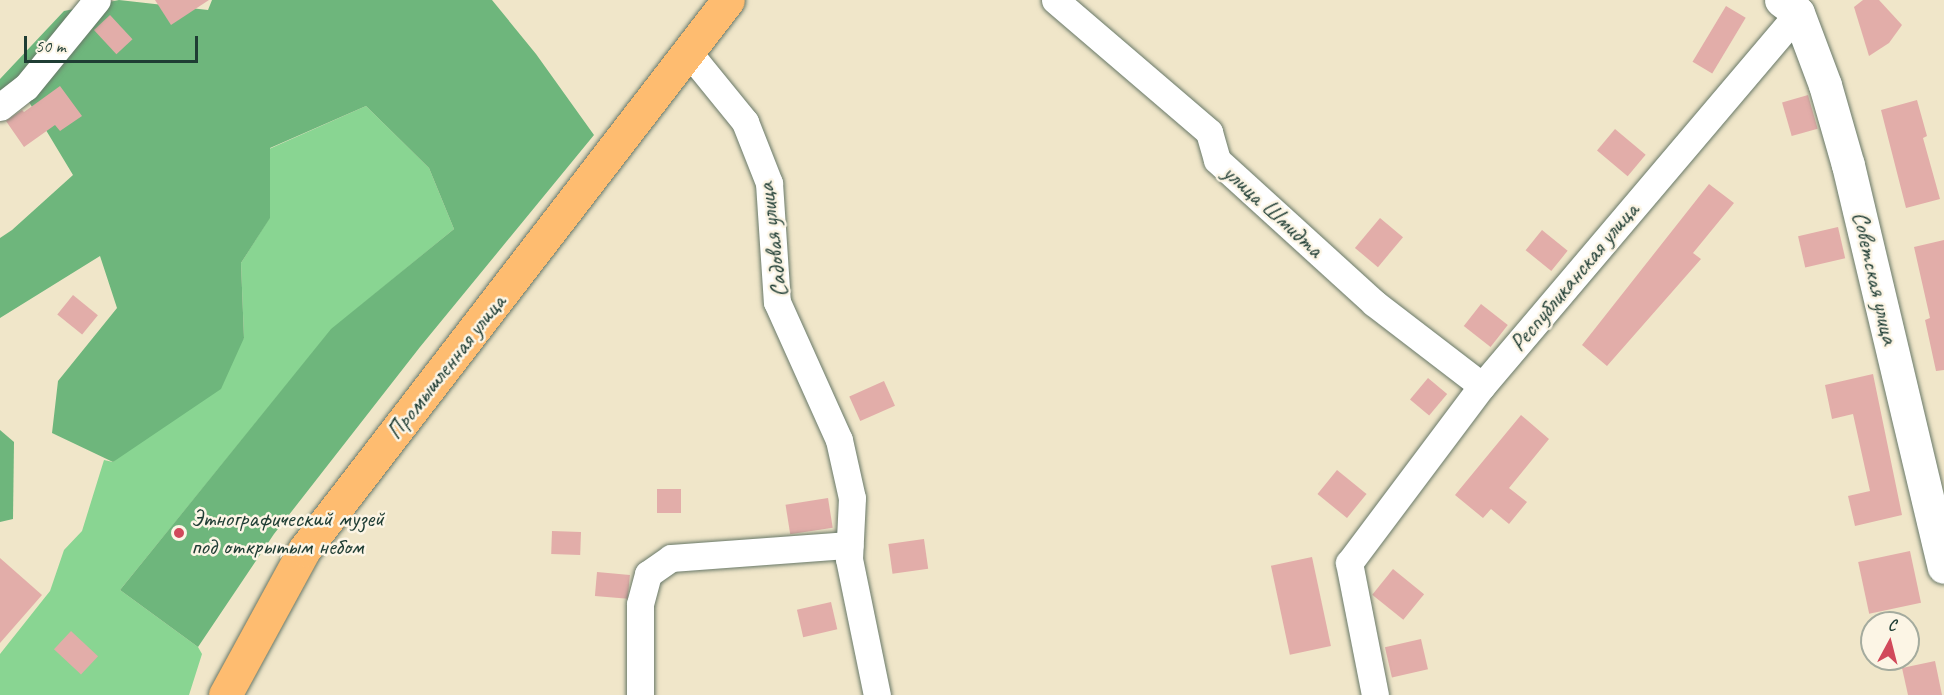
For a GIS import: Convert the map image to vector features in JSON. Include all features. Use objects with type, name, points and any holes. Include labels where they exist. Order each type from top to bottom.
[{"type":"main road","name":"Промышленная улица","points":[[225,695],[304,550],[728,0]]},
{"type":"street","points":[[0,107],[26,87],[98,0]]},
{"type":"street","name":"улица Шмидта","points":[[1055,0],[1209,132],[1217,160],[1374,303],[1482,386]]},
{"type":"street","name":"Республиканская улица","points":[[1375,695],[1348,563],[1482,386],[1796,4]]},
{"type":"street","name":"Советская улица","points":[[1796,4],[1825,85],[1848,165],[1944,567]]},
{"type":"street","name":"Садовая улица","points":[[689,53],[745,122],[770,183],[777,302],[839,440],[852,498],[849,559],[877,695]]},
{"type":"street","points":[[640,695],[640,604],[648,574],[671,558],[850,545]]},
{"type":"green space","points":[[119,0],[208,10],[212,0],[492,0],[536,54],[594,135],[420,347],[274,534],[198,647],[120,590],[331,329],[454,229],[429,168],[366,106],[270,148],[270,218],[241,263],[244,338],[221,389],[113,462],[52,433],[58,381],[117,308],[100,256],[0,318],[0,238],[73,175],[23,92],[0,107],[0,79],[64,11]]},
{"type":"green space","points":[[366,106],[429,168],[454,229],[331,330],[120,590],[198,647],[202,654],[189,695],[0,695],[0,654],[50,591],[64,550],[82,531],[104,460],[113,462],[244,338],[241,263],[270,217],[269,149]]},
{"type":"green space","points":[[0,430],[14,442],[13,519],[0,522]]},
{"type":"building","points":[[155,0],[209,0],[171,25]]},
{"type":"building","points":[[1863,0],[1879,0],[1902,25],[1889,43],[1869,56],[1854,7]]},
{"type":"building","points":[[1726,6],[1746,18],[1712,74],[1693,62]]},
{"type":"building","points":[[110,15],[133,39],[116,54],[94,30]]},
{"type":"building","points":[[60,86],[82,116],[60,131],[55,125],[24,147],[6,121],[22,110],[24,112]]},
{"type":"building","points":[[1808,95],[1818,129],[1792,136],[1782,102]]},
{"type":"building","points":[[1917,100],[1927,136],[1923,138],[1940,199],[1906,208],[1881,110]]},
{"type":"building","points":[[1615,129],[1646,155],[1628,176],[1597,150]]},
{"type":"building","points":[[1709,184],[1734,203],[1693,253],[1701,259],[1607,366],[1582,345]]},
{"type":"building","points":[[1380,218],[1403,237],[1378,267],[1355,248]]},
{"type":"building","points":[[1838,227],[1845,258],[1805,267],[1798,236]]},
{"type":"building","points":[[1542,230],[1568,251],[1551,271],[1526,250]]},
{"type":"building","points":[[1944,240],[1944,370],[1936,371],[1925,320],[1930,318],[1914,247]]},
{"type":"building","points":[[73,295],[98,315],[82,335],[57,314]]},
{"type":"building","points":[[1481,304],[1508,325],[1491,347],[1464,326]]},
{"type":"building","points":[[1873,374],[1902,515],[1855,526],[1848,496],[1870,491],[1853,414],[1832,419],[1825,385]]},
{"type":"building","points":[[1428,378],[1447,394],[1429,416],[1410,399]]},
{"type":"building","points":[[884,381],[895,406],[860,421],[849,396]]},
{"type":"building","points":[[1521,415],[1549,439],[1509,488],[1527,502],[1509,524],[1491,509],[1483,518],[1455,495]]},
{"type":"building","points":[[1337,470],[1367,494],[1347,518],[1317,494]]},
{"type":"building","points":[[657,489],[681,489],[681,513],[657,513]]},
{"type":"building","points":[[828,498],[833,528],[790,534],[786,505]]},
{"type":"building","points":[[552,531],[581,532],[580,555],[551,554]]},
{"type":"building","points":[[924,539],[928,569],[893,574],[888,544]]},
{"type":"building","points":[[1910,551],[1921,603],[1883,611],[1869,611],[1858,562]]},
{"type":"building","points":[[1312,557],[1331,646],[1290,655],[1271,566]]},
{"type":"building","points":[[0,558],[42,595],[0,643]]},
{"type":"building","points":[[1393,569],[1424,594],[1403,620],[1372,595]]},
{"type":"building","points":[[597,572],[630,575],[628,599],[595,596]]},
{"type":"building","points":[[831,602],[837,629],[803,637],[797,610]]},
{"type":"building","points":[[71,631],[98,656],[81,675],[54,649]]},
{"type":"building","points":[[1421,639],[1428,669],[1392,678],[1385,647]]},
{"type":"building","points":[[1935,661],[1942,695],[1908,695],[1903,671],[1920,671],[1920,664]]},
{"type":"place","name":"Этнографический музей под открытым небом","points":[[179,533]]}]
